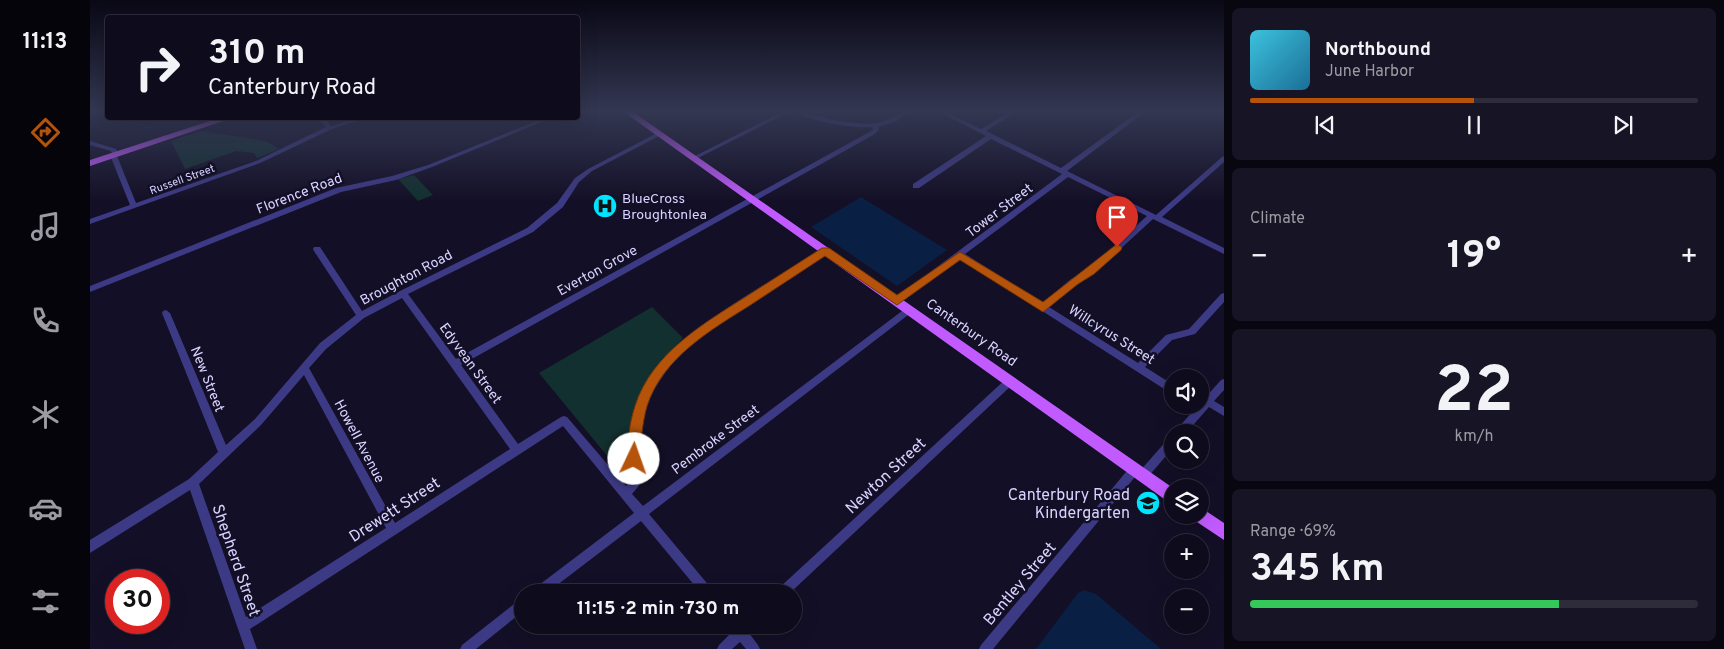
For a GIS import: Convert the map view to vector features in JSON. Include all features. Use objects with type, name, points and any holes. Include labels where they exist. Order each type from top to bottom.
[{"type":"main road","points":[[90,163],[153,142]]},
{"type":"main road","name":"Canterbury Road","points":[[671,142],[1164,490]]},
{"type":"main road","points":[[1209,521],[1224,532]]},
{"type":"street","name":"Russell Street","points":[[90,222],[271,156],[300,142]]},
{"type":"street","name":"Florence Road","points":[[90,289],[339,190],[394,178],[430,166],[488,142]]},
{"type":"street","name":"Broughton Road","points":[[90,547],[193,482],[258,422],[322,346],[361,316],[403,292],[530,230],[560,205],[577,180],[590,170],[643,142]]},
{"type":"street","points":[[694,158],[725,142]]},
{"type":"street","points":[[753,200],[856,142]]},
{"type":"street","points":[[916,186],[982,142]]},
{"type":"street","points":[[1004,142],[1224,251]]},
{"type":"street","name":"Tower Street","points":[[897,301],[960,255],[1103,142]]},
{"type":"street","points":[[90,143],[114,150],[134,206]]},
{"type":"street","points":[[1043,308],[1074,281],[1090,272],[1224,158]]},
{"type":"street","name":"Everton Grove","points":[[455,364],[753,200]]},
{"type":"street","points":[[317,249],[361,316]]},
{"type":"street","points":[[625,494],[637,482],[634,459],[635,429],[641,405],[654,379],[670,359],[706,327],[826,251]]},
{"type":"street","name":"Willcyrus Street","points":[[960,255],[1164,384]]},
{"type":"street","name":"Edyvean Street","points":[[403,292],[517,450]]},
{"type":"street","points":[[1139,368],[1169,337],[1192,332],[1224,296]]},
{"type":"street","name":"Pembroke Street","points":[[550,584],[910,310]]},
{"type":"street","name":"New Street","points":[[166,313],[224,454]]},
{"type":"street","name":"Howell Avenue","points":[[304,367],[392,529]]},
{"type":"street","name":"Newton Street","points":[[792,584],[1010,381]]},
{"type":"street","points":[[1209,399],[1224,383]]},
{"type":"street","points":[[1209,407],[1224,412]]},
{"type":"street","points":[[1188,424],[1196,414]]},
{"type":"street","points":[[564,420],[700,584]]},
{"type":"street","name":"Drewett Street","points":[[243,626],[564,420]]},
{"type":"street","name":"Bentley Street","points":[[985,649],[1139,472],[1164,449]]},
{"type":"street","name":"Shepherd Street","points":[[193,482],[250,649]]},
{"type":"street","points":[[466,649],[514,611]]},
{"type":"street","points":[[723,649],[736,634]]},
{"type":"street","points":[[745,634],[754,649]]},
{"type":"green space","points":[[172,142],[268,142],[279,149],[257,158],[254,153],[236,151],[185,169]]},
{"type":"green space","points":[[414,175],[433,195],[418,201],[398,179]]},
{"type":"green space","points":[[652,307],[683,338],[661,363],[637,403],[629,434],[630,478],[627,480],[539,373]]},
{"type":"water","points":[[861,197],[947,250],[897,286],[811,227]]},
{"type":"water","points":[[1084,590],[1096,594],[1161,649],[1036,649],[1078,593]]},
{"type":"place","name":"BlueCross Broughtonlea","points":[[605,206]]},
{"type":"place","name":"Canterbury Road Kindergarten","points":[[1148,503]]},
{"type":"route","points":[[634,459],[635,429],[641,405],[654,379],[670,359],[706,327],[826,251],[897,301],[960,255],[1043,308],[1074,281],[1090,272],[1117,247]]}]
